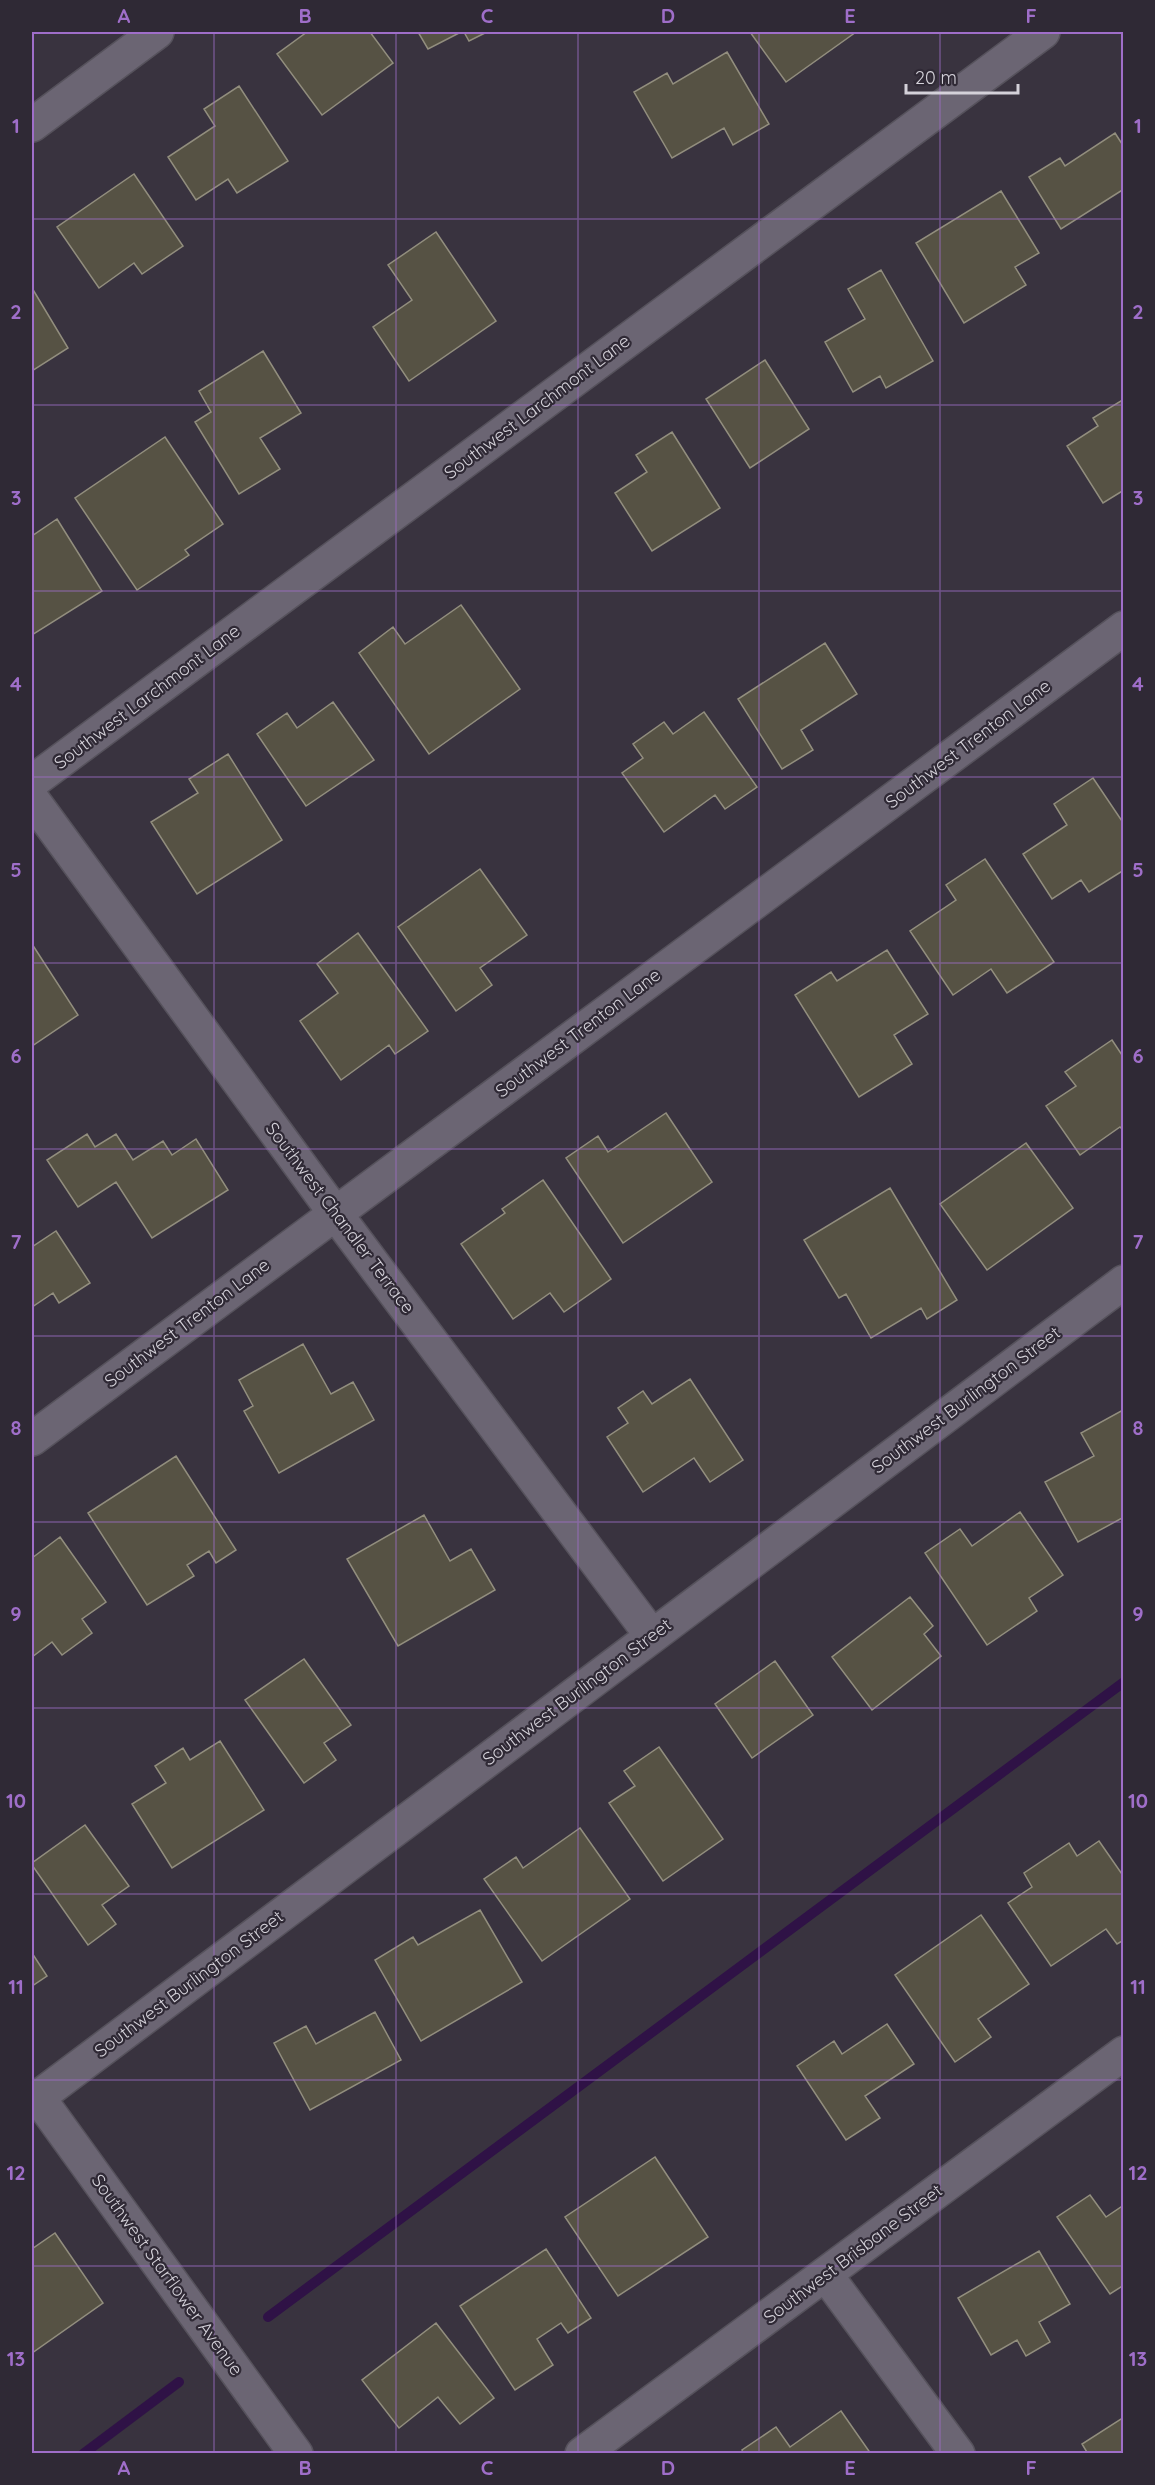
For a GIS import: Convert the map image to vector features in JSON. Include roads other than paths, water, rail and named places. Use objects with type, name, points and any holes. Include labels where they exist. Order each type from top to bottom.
[{"type":"street","points":[[32,125],[157,32]]},
{"type":"street","name":"Southwest Larchmont Lane","points":[[32,782],[1043,32]]},
{"type":"street","name":"Southwest Trenton Lane","points":[[32,1439],[1124,628]]},
{"type":"street","name":"Southwest Chandler Terrace","points":[[32,799],[335,1213],[652,1636]]},
{"type":"street","name":"Southwest Burlington Street","points":[[34,2100],[1124,1282]]},
{"type":"street","name":"Southwest Brisbane Street","points":[[582,2454],[1124,2053]]},
{"type":"street","name":"Southwest Starflower Avenue","points":[[34,2100],[296,2454]]},
{"type":"street","points":[[826,2275],[958,2454]]},
{"type":"waterway","points":[[268,2317],[1124,1682]]},
{"type":"waterway","points":[[83,2454],[179,2382]]}]
